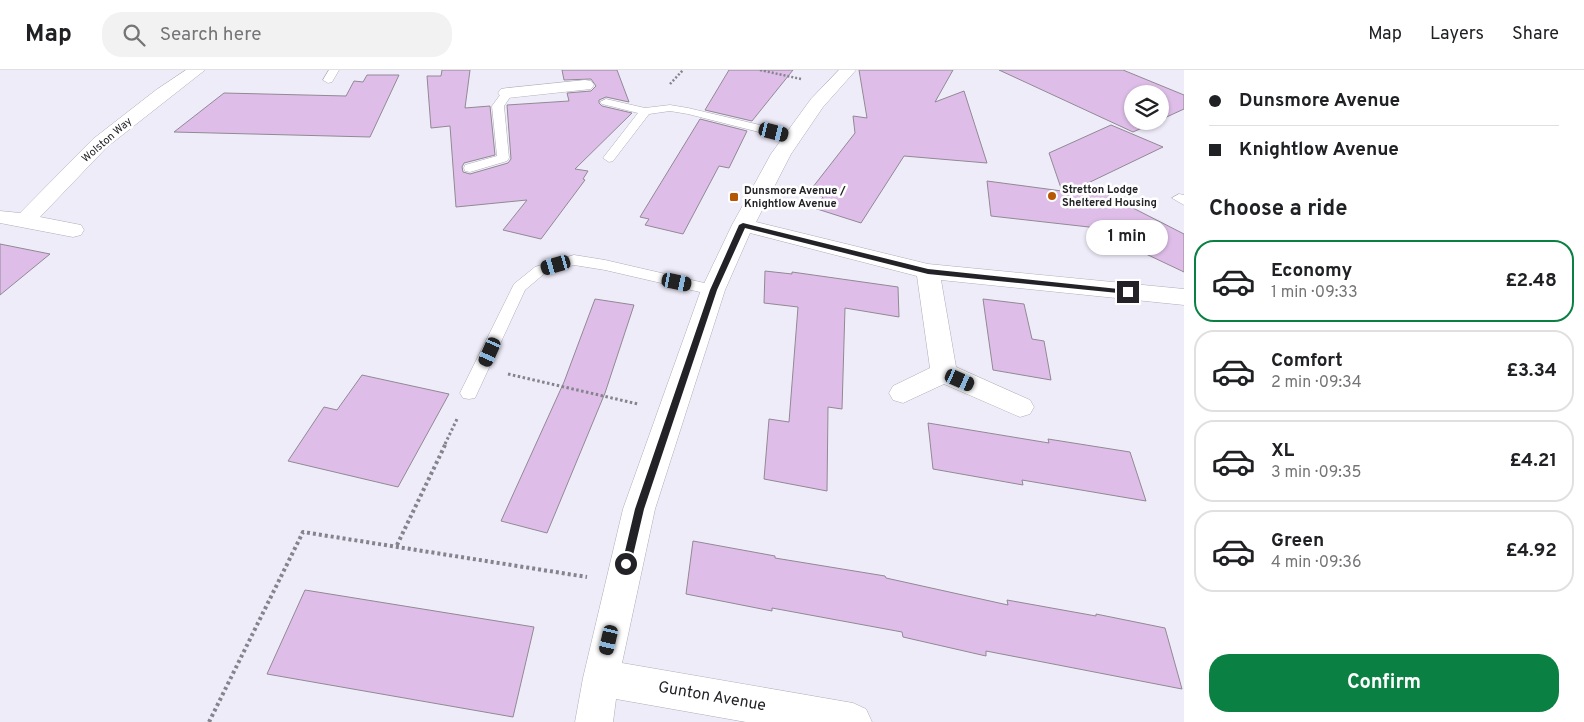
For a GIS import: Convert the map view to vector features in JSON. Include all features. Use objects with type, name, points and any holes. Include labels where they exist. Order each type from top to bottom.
[{"type":"street","name":"Wolston Way","points":[[25,220],[100,143],[162,94],[197,70]]},
{"type":"street","points":[[594,722],[601,678],[639,509],[713,290],[743,225],[781,154],[818,103],[841,78]]},
{"type":"street","points":[[507,93],[540,83],[585,85]]},
{"type":"street","points":[[0,217],[73,230]]},
{"type":"street","points":[[743,225],[928,272],[1184,297]]},
{"type":"street","points":[[928,272],[944,373]]},
{"type":"street","points":[[903,393],[944,373]]},
{"type":"street","points":[[944,373],[1020,407]]},
{"type":"street","name":"Gunton Avenue","points":[[601,678],[854,722]]},
{"type":"lane","points":[[470,168],[503,158],[498,106],[507,93]]},
{"type":"lane","points":[[606,102],[645,111],[670,108],[688,111],[794,137]]},
{"type":"lane","points":[[609,158],[645,111]]},
{"type":"lane","points":[[469,393],[482,369],[519,287],[540,270],[574,260],[605,265],[713,290]]},
{"type":"path","points":[[760,70],[841,78]]},
{"type":"path","points":[[482,369],[673,412]]},
{"type":"path","points":[[397,545],[469,393]]},
{"type":"path","points":[[209,722],[303,532],[397,545],[622,583]]},
{"type":"building","points":[[442,70],[470,70],[465,108],[490,106],[495,155],[464,163],[462,167],[463,172],[470,174],[508,163],[511,159],[507,105],[569,101],[567,93],[591,91],[596,86],[591,79],[564,80],[562,70],[617,70],[629,102],[606,97],[599,100],[599,103],[602,106],[632,113],[575,169],[588,171],[583,179],[585,180],[541,239],[503,230],[527,200],[456,207],[450,126],[431,128],[427,76],[441,76]]},
{"type":"building","points":[[729,70],[793,70],[752,121],[705,110]]},
{"type":"building","points":[[859,70],[953,70],[935,102],[964,91],[987,163],[904,156],[861,223],[814,208],[823,197],[809,192],[855,133],[853,116],[867,118]]},
{"type":"building","points":[[999,70],[1123,70],[1160,85],[1124,85],[1124,128]]},
{"type":"building","points":[[367,75],[399,75],[370,137],[174,132],[224,93],[346,96],[354,81],[363,82]]},
{"type":"building","points":[[1169,89],[1184,95],[1184,109],[1169,116]]},
{"type":"building","points":[[700,119],[747,131],[729,168],[719,166],[683,234],[645,225],[649,219],[640,217]]},
{"type":"building","name":"Stretton Lodge Sheltered Housing","points":[[1111,125],[1163,147],[1086,184],[1184,234],[1184,272],[1089,227],[991,216],[987,181],[1062,191],[1049,153]]},
{"type":"building","points":[[0,244],[50,254],[0,295]]},
{"type":"building","points":[[765,271],[792,274],[792,272],[898,287],[899,317],[845,308],[842,409],[828,407],[827,491],[764,479],[769,419],[789,422],[798,307],[764,303]]},
{"type":"building","points":[[595,299],[634,305],[605,393],[547,533],[501,521],[564,382]]},
{"type":"building","points":[[983,299],[1024,304],[1032,339],[1044,341],[1051,380],[993,370]]},
{"type":"building","points":[[362,375],[449,394],[398,487],[288,461],[324,407],[337,410]]},
{"type":"building","points":[[928,423],[1049,443],[1048,439],[1130,452],[1146,501],[1022,480],[1023,485],[933,469]]},
{"type":"building","points":[[693,541],[775,556],[775,558],[885,576],[886,578],[1008,605],[1007,600],[1096,616],[1096,614],[1165,628],[1182,689],[986,651],[986,656],[903,637],[902,632],[772,608],[772,611],[686,594]]},
{"type":"building","points":[[305,590],[534,627],[513,717],[267,674]]},
{"type":"place","name":"Stretton Lodge Sheltered Housing","points":[[1052,196]]},
{"type":"place","name":"Dunsmore Avenue / Knightlow Avenue","points":[[734,197]]},
{"type":"route","points":[[626,564],[639,509],[713,290],[743,225],[928,272],[1128,292]]}]
